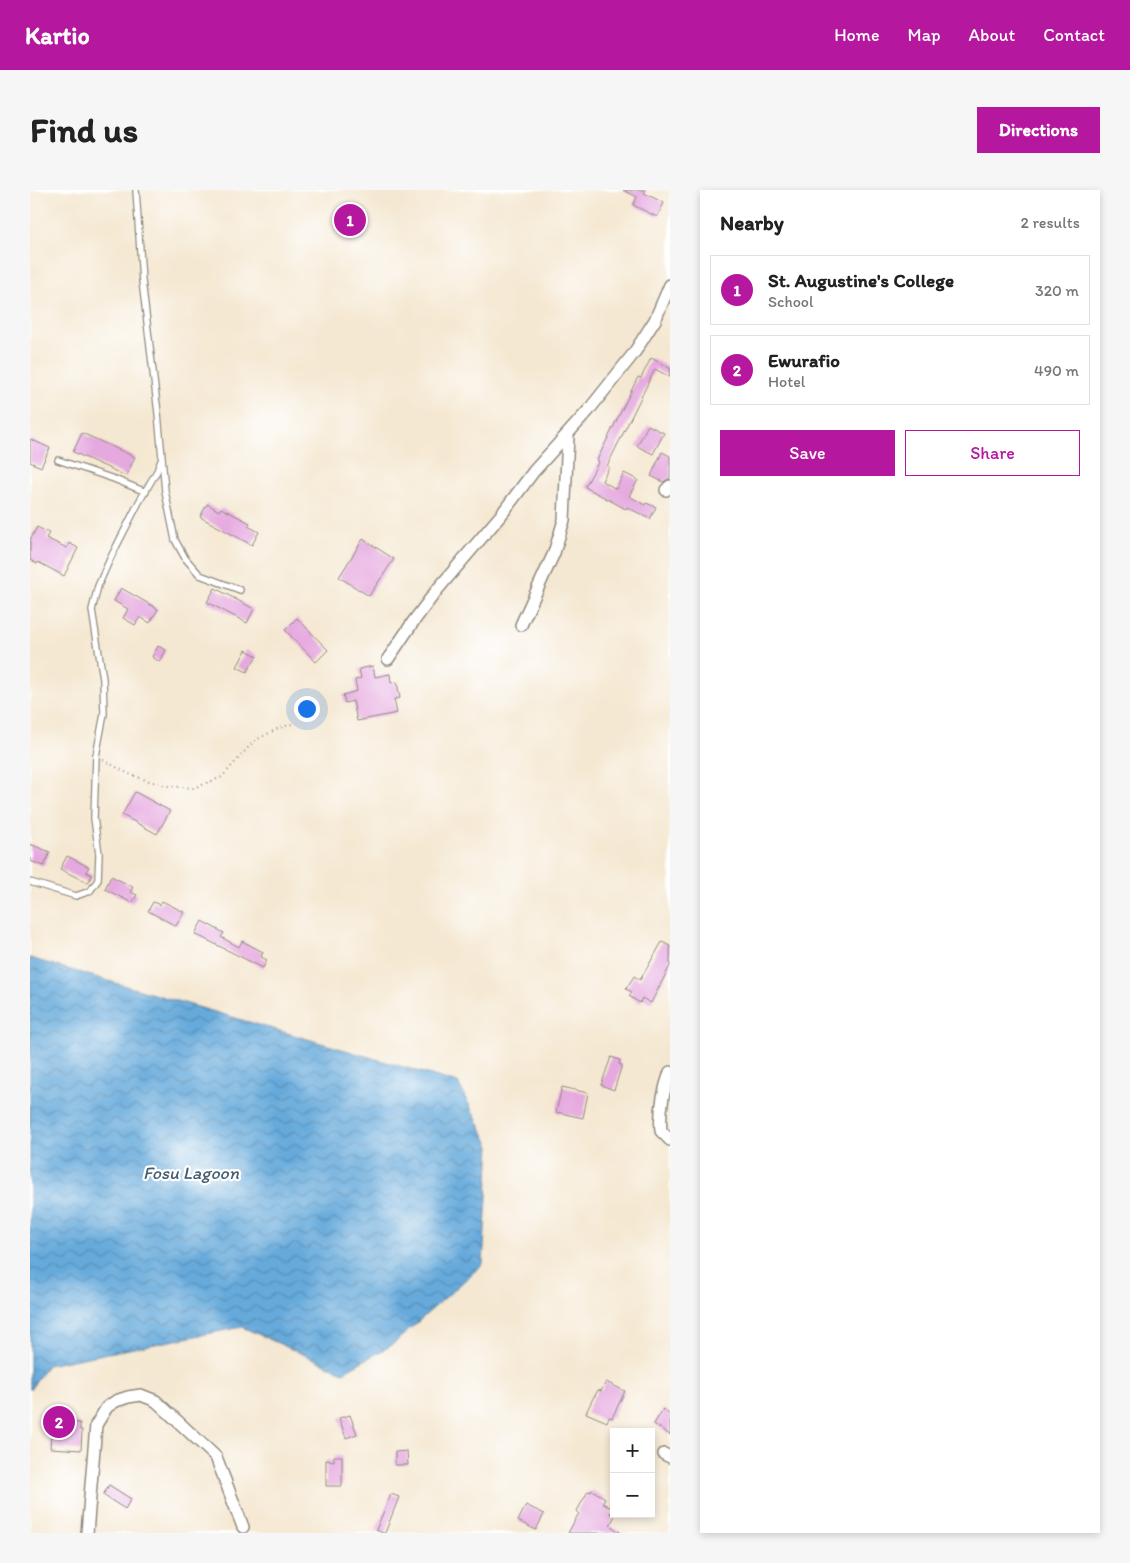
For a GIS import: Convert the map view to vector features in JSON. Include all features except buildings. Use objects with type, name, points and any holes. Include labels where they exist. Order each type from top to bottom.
[{"type":"street","points":[[388,659],[437,590],[501,515],[534,471],[568,436],[634,353],[655,320],[670,285]]},
{"type":"street","points":[[521,625],[554,553],[564,520],[568,436]]},
{"type":"street","points":[[670,1072],[664,1090],[660,1117],[661,1131],[670,1140]]},
{"type":"street","points":[[87,1533],[96,1425],[107,1407],[116,1401],[141,1395],[156,1401],[216,1458],[243,1527]]},
{"type":"lane","points":[[136,190],[145,310],[158,413],[165,491],[176,540],[186,558],[200,575],[240,590]]},
{"type":"lane","points":[[30,882],[76,896],[90,891],[98,880],[99,854],[94,818],[96,756],[104,714],[103,679],[92,610],[98,586],[110,559],[162,458]]},
{"type":"lane","points":[[58,460],[146,492]]},
{"type":"path","points":[[96,756],[142,779],[168,786],[194,788],[222,777],[254,742],[277,729],[295,723]]},
{"type":"water","name":"Fosu Lagoon","points":[[30,958],[458,1083],[490,1146],[483,1264],[392,1345],[343,1372],[242,1327],[47,1365],[30,1390]]},
{"type":"place","name":"St. Augustine's College","points":[[350,220]]},
{"type":"place","name":"Ewurafio","points":[[59,1422]]}]
